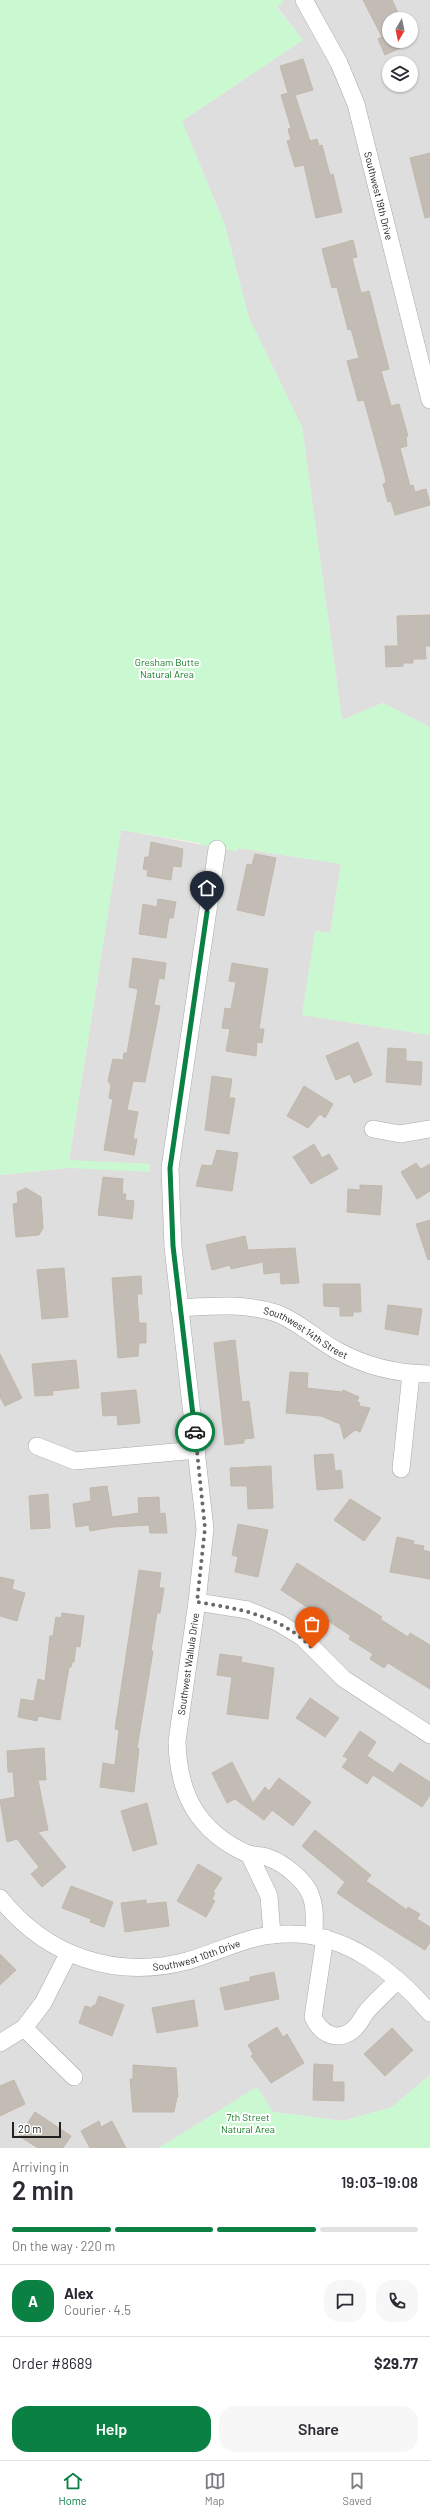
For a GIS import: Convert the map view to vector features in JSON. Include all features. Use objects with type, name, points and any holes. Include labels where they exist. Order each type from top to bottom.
[{"type":"street","name":"Southwest 19th Drive","points":[[304,0],[340,63],[356,104],[430,400]]},
{"type":"street","name":"Southwest Wallula Drive","points":[[217,849],[171,1148],[170,1204],[179,1308],[197,1450],[205,1528],[197,1602],[177,1741],[178,1767],[188,1800],[195,1813],[219,1836],[249,1854],[269,1858],[300,1880],[311,1895],[319,1937]]},
{"type":"street","points":[[373,1129],[400,1134],[430,1129]]},
{"type":"street","name":"Southwest 14th Street","points":[[179,1308],[232,1305],[254,1307],[278,1314],[336,1350],[357,1360],[411,1374],[430,1374]]},
{"type":"street","points":[[401,1469],[411,1374]]},
{"type":"street","points":[[38,1446],[75,1461],[197,1450]]},
{"type":"street","points":[[197,1602],[248,1610],[279,1622],[302,1637],[344,1679],[430,1735]]},
{"type":"street","points":[[249,1854],[269,1896],[272,1935]]},
{"type":"street","name":"Southwest 10th Drive","points":[[0,1898],[30,1931],[68,1954],[94,1962],[119,1965],[166,1965],[188,1960],[238,1941],[272,1935],[319,1937],[355,1950],[398,1980],[430,2013]]},
{"type":"street","points":[[319,1937],[313,2017],[317,2026],[325,2034],[335,2037],[345,2035],[354,2028],[366,2012],[398,1980]]},
{"type":"street","points":[[0,2043],[24,2028],[43,2002],[68,1954]]},
{"type":"street","points":[[24,2028],[74,2077]]},
{"type":"shaded area","points":[[284,0],[430,0],[430,727],[383,703],[342,720],[302,427],[249,318],[225,226],[182,121],[303,40],[277,7]]},
{"type":"shaded area","points":[[121,830],[237,851],[238,848],[341,864],[330,933],[316,931],[302,1015],[430,1035],[430,2075],[392,2107],[343,2121],[273,2112],[257,2087],[159,2148],[0,2148],[0,1175],[68,1168],[150,1164],[69,1161]]},
{"type":"green space","name":"Gresham Butte Natural Area","points":[[0,0],[284,0],[277,8],[303,40],[182,121],[225,226],[249,318],[302,427],[342,720],[383,703],[430,727],[430,1035],[302,1015],[315,931],[330,933],[341,864],[238,848],[237,851],[201,845],[201,843],[121,830],[69,1160],[150,1164],[150,1172],[68,1168],[0,1175]]},
{"type":"green space","name":"7th Street Natural Area","points":[[430,2075],[430,2148],[159,2148],[257,2087],[273,2112],[343,2121],[392,2107]]},
{"type":"building","points":[[363,0],[392,0],[398,12],[382,12],[382,37]]},
{"type":"building","points":[[382,37],[382,48],[400,48],[385,55],[378,39]]},
{"type":"building","points":[[303,59],[313,90],[295,95],[310,141],[317,139],[319,146],[322,145],[330,175],[333,174],[342,212],[316,218],[304,165],[295,167],[287,141],[291,140],[288,129],[291,128],[281,95],[288,93],[280,66]]},
{"type":"building","points":[[430,153],[430,217],[425,218],[410,158]]},
{"type":"building","points":[[353,240],[357,257],[352,258],[361,293],[369,291],[389,369],[381,371],[391,406],[399,404],[408,436],[406,437],[407,446],[400,448],[410,486],[413,485],[415,492],[426,489],[430,503],[430,505],[395,515],[391,501],[388,502],[383,484],[386,483],[385,476],[364,400],[358,401],[347,361],[359,358],[351,329],[348,330],[337,287],[332,288],[322,249]]},
{"type":"building","points":[[430,615],[430,646],[425,646],[426,659],[413,659],[413,663],[403,663],[403,666],[386,667],[385,646],[398,646],[397,616]]},
{"type":"building","points":[[151,842],[183,849],[181,867],[173,866],[171,880],[147,876],[148,870],[143,869],[145,857],[149,857]]},
{"type":"building","points":[[255,854],[276,858],[264,916],[237,910],[247,864],[252,865]]},
{"type":"building","points":[[158,899],[176,902],[173,918],[169,918],[166,938],[139,934],[143,904],[157,907]]},
{"type":"building","points":[[133,958],[166,963],[164,979],[159,978],[154,1005],[160,1006],[145,1082],[133,1081],[127,1110],[138,1112],[133,1139],[137,1139],[134,1155],[104,1150],[113,1099],[109,1098],[111,1085],[108,1081],[109,1076],[113,1059],[123,1060],[124,1053],[127,1053],[138,989],[129,987]]},
{"type":"building","points":[[232,963],[268,969],[259,1029],[264,1029],[262,1043],[257,1042],[256,1056],[226,1051],[230,1029],[222,1028],[225,1008],[231,1009],[236,982],[229,981]]},
{"type":"building","points":[[358,1042],[372,1075],[354,1083],[350,1074],[336,1080],[326,1056]]},
{"type":"building","points":[[388,1048],[406,1049],[406,1061],[422,1062],[421,1085],[386,1082]]},
{"type":"building","points":[[212,1076],[232,1079],[229,1098],[235,1098],[229,1134],[205,1130]]},
{"type":"building","points":[[304,1086],[333,1104],[325,1118],[320,1114],[308,1128],[287,1116]]},
{"type":"building","points":[[314,1144],[322,1158],[329,1154],[338,1169],[311,1184],[293,1157]]},
{"type":"building","points":[[217,1150],[238,1153],[232,1191],[196,1186],[202,1165],[212,1166]]},
{"type":"building","points":[[416,1163],[421,1169],[430,1164],[430,1191],[417,1199],[401,1172]]},
{"type":"building","points":[[103,1177],[123,1179],[122,1194],[126,1194],[125,1200],[134,1201],[132,1219],[98,1215]]},
{"type":"building","points":[[360,1185],[382,1186],[380,1215],[347,1212],[348,1189],[360,1190]]},
{"type":"building","points":[[26,1188],[41,1197],[43,1228],[39,1235],[16,1237],[13,1204],[18,1203],[17,1192]]},
{"type":"building","points":[[430,1220],[430,1259],[428,1260],[416,1224]]},
{"type":"building","points":[[245,1236],[248,1250],[295,1248],[299,1283],[281,1284],[280,1272],[264,1274],[263,1262],[231,1269],[230,1265],[212,1270],[206,1245]]},
{"type":"building","points":[[64,1268],[68,1317],[42,1319],[37,1270]]},
{"type":"building","points":[[141,1276],[142,1294],[137,1294],[139,1323],[146,1323],[146,1343],[139,1343],[138,1356],[118,1358],[112,1278]]},
{"type":"building","points":[[323,1284],[360,1284],[361,1312],[353,1312],[353,1316],[340,1316],[340,1307],[324,1306]]},
{"type":"building","points":[[388,1305],[422,1309],[418,1335],[385,1329]]},
{"type":"building","points":[[235,1340],[242,1402],[249,1401],[254,1438],[244,1439],[244,1443],[225,1445],[214,1343]]},
{"type":"building","points":[[0,1354],[22,1398],[5,1406],[0,1397]]},
{"type":"building","points":[[76,1360],[79,1388],[52,1391],[53,1395],[35,1396],[32,1364]]},
{"type":"building","points":[[290,1372],[308,1373],[307,1388],[342,1392],[343,1390],[359,1397],[357,1402],[360,1403],[359,1406],[370,1408],[360,1432],[355,1430],[344,1439],[340,1424],[321,1416],[286,1413]]},
{"type":"building","points":[[136,1390],[140,1423],[118,1425],[117,1415],[103,1416],[101,1393]]},
{"type":"building","points":[[333,1454],[335,1471],[341,1470],[343,1488],[317,1490],[314,1455]]},
{"type":"building","points":[[271,1466],[273,1508],[248,1509],[247,1486],[231,1486],[230,1468]]},
{"type":"building","points":[[107,1486],[112,1517],[139,1513],[138,1498],[159,1497],[160,1514],[165,1513],[167,1533],[150,1533],[149,1525],[113,1527],[90,1531],[89,1525],[76,1527],[73,1504],[91,1501],[90,1488]]},
{"type":"building","points":[[48,1494],[50,1528],[31,1529],[29,1496]]},
{"type":"building","points":[[350,1499],[381,1518],[364,1541],[334,1520]]},
{"type":"building","points":[[238,1524],[268,1530],[258,1577],[235,1572],[238,1557],[232,1555]]},
{"type":"building","points":[[397,1537],[414,1541],[413,1544],[424,1546],[423,1550],[430,1552],[430,1579],[390,1572]]},
{"type":"building","points":[[297,1563],[382,1617],[380,1619],[408,1637],[410,1633],[430,1645],[430,1689],[388,1663],[384,1668],[370,1659],[373,1654],[349,1639],[351,1636],[281,1590]]},
{"type":"building","points":[[139,1570],[161,1573],[159,1588],[164,1588],[160,1613],[157,1613],[151,1651],[153,1651],[137,1748],[139,1749],[134,1792],[100,1787],[103,1763],[115,1765],[119,1730],[115,1729]]},
{"type":"building","points":[[0,1577],[14,1580],[12,1589],[25,1593],[17,1621],[0,1616]]},
{"type":"building","points":[[62,1613],[84,1616],[80,1647],[76,1646],[74,1662],[72,1662],[71,1667],[69,1667],[60,1720],[38,1716],[37,1721],[18,1717],[21,1699],[34,1701],[38,1679],[45,1681],[50,1636],[53,1636],[56,1617],[61,1618]]},
{"type":"building","points":[[220,1654],[242,1657],[241,1662],[274,1668],[268,1719],[227,1714],[232,1677],[217,1675]]},
{"type":"building","points":[[310,1698],[339,1718],[325,1737],[296,1718]]},
{"type":"building","points":[[360,1731],[376,1742],[367,1756],[393,1773],[400,1763],[430,1782],[430,1795],[422,1807],[373,1775],[367,1784],[342,1767],[348,1759],[343,1756]]},
{"type":"building","points":[[44,1748],[46,1780],[38,1780],[48,1830],[38,1832],[66,1867],[42,1887],[31,1874],[39,1867],[17,1839],[7,1842],[0,1800],[15,1797],[13,1772],[8,1772],[7,1751]]},
{"type":"building","points":[[232,1762],[253,1803],[265,1787],[269,1791],[279,1778],[311,1802],[293,1826],[272,1810],[264,1820],[235,1799],[227,1803],[212,1773]]},
{"type":"building","points":[[147,1803],[157,1844],[133,1851],[121,1811]]},
{"type":"building","points":[[315,1830],[371,1875],[366,1881],[407,1910],[408,1907],[420,1914],[417,1919],[430,1927],[430,1942],[425,1950],[337,1893],[345,1882],[302,1846]]},
{"type":"building","points":[[198,1864],[222,1878],[213,1892],[215,1893],[212,1899],[215,1901],[206,1917],[177,1901]]},
{"type":"building","points":[[71,1886],[113,1902],[104,1927],[90,1922],[91,1919],[62,1908]]},
{"type":"building","points":[[146,1900],[146,1904],[166,1902],[169,1926],[125,1932],[121,1903]]},
{"type":"building","points":[[0,1954],[16,1970],[0,1985]]},
{"type":"building","points":[[274,1972],[279,1999],[225,2010],[220,1988],[250,1981],[250,1977]]},
{"type":"building","points":[[99,1996],[124,2005],[112,2036],[79,2023],[85,2006],[92,2008],[93,2005],[95,2006]]},
{"type":"building","points":[[194,2000],[198,2026],[157,2033],[152,2008]]},
{"type":"building","points":[[277,2027],[283,2037],[287,2034],[304,2063],[271,2083],[251,2056],[253,2054],[248,2045]]},
{"type":"building","points":[[392,2028],[413,2050],[385,2076],[364,2054]]},
{"type":"building","points":[[314,2064],[333,2065],[332,2082],[344,2082],[344,2101],[313,2100]]},
{"type":"building","points":[[133,2065],[176,2068],[178,2097],[174,2112],[133,2112],[130,2079],[133,2079]]},
{"type":"building","points":[[14,2080],[25,2104],[0,2116],[0,2086]]},
{"type":"building","points":[[35,2112],[71,2136],[63,2148],[38,2148],[19,2136]]},
{"type":"building","points":[[99,2121],[101,2127],[112,2121],[126,2148],[90,2148],[81,2131]]},
{"type":"way so far","points":[[195,1432],[205,1528],[197,1602],[248,1610],[279,1622],[302,1637],[312,1648]]},
{"type":"route","points":[[195,1432],[179,1308],[173,1246],[170,1204],[170,1168],[171,1148],[207,912]]}]
